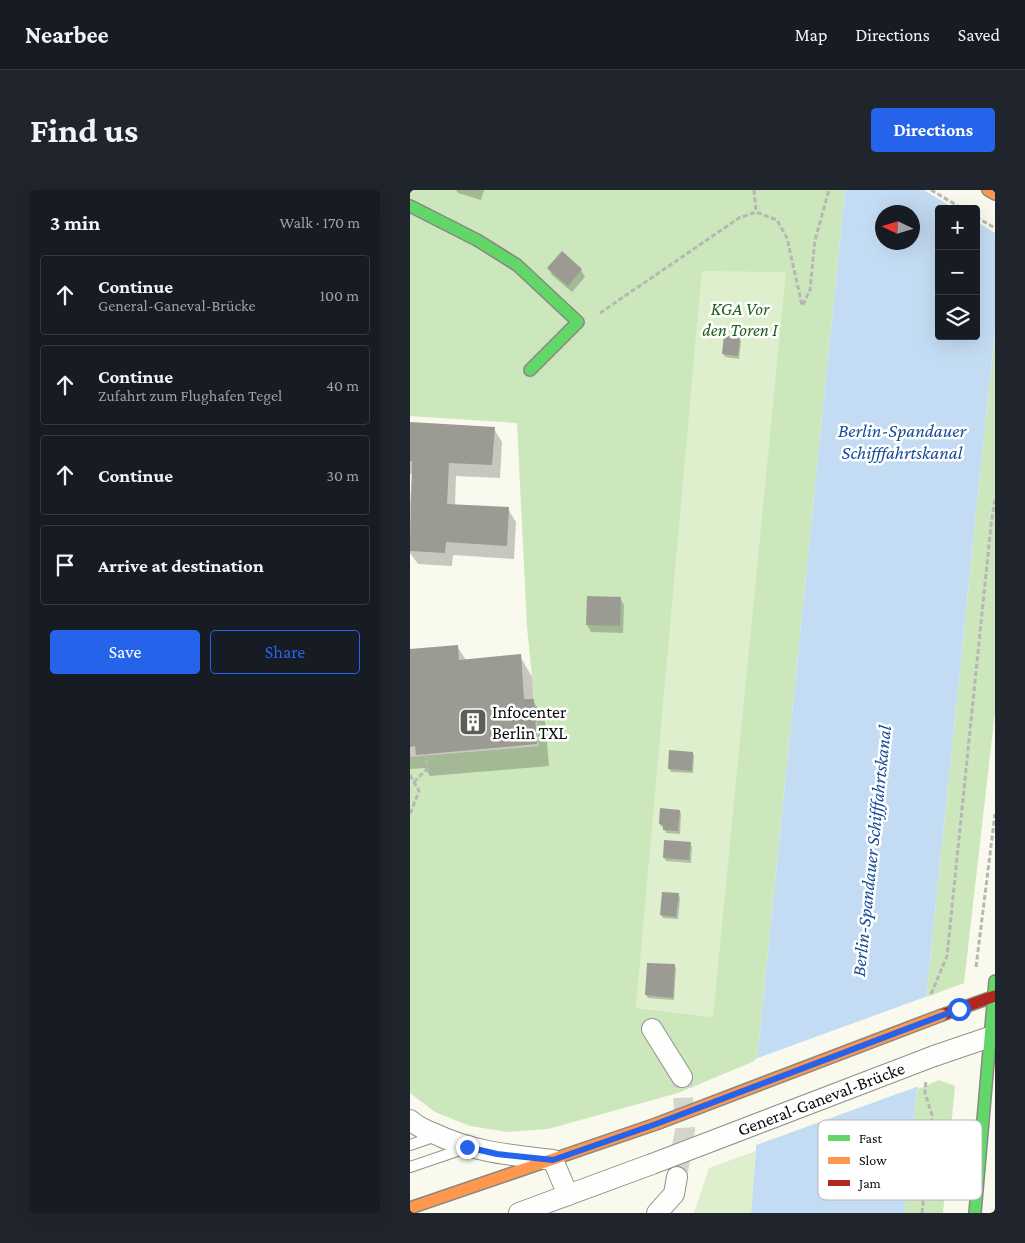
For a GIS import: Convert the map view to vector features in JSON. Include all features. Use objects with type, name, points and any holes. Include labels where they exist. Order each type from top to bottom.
[{"type":"main road","points":[[988,190],[995,194]]},
{"type":"main road","points":[[410,206],[477,240],[517,265],[578,322],[530,370]]},
{"type":"main road","points":[[982,1140],[995,981]]},
{"type":"main road","name":"General-Ganeval-Brücke","points":[[410,1208],[656,1124],[994,996]]},
{"type":"main road","points":[[975,1213],[976,1200]]},
{"type":"street","points":[[652,1029],[682,1077]]},
{"type":"street","name":"General-Ganeval-Brücke","points":[[563,1197],[930,1065],[992,1036]]},
{"type":"street","points":[[412,1124],[467,1147],[497,1154],[553,1160],[563,1197]]},
{"type":"street","points":[[657,1213],[674,1194],[677,1177]]},
{"type":"street","points":[[519,1213],[563,1197]]},
{"type":"street","points":[[533,1213],[563,1197]]},
{"type":"lane","points":[[410,1145],[437,1135]]},
{"type":"lane","points":[[410,1166],[467,1147]]},
{"type":"path","points":[[754,190],[756,212]]},
{"type":"path","points":[[578,322],[600,312],[739,218],[756,212],[777,220],[788,238],[802,305],[810,290],[815,240],[829,190]]},
{"type":"path","points":[[931,190],[956,205]]},
{"type":"path","points":[[980,219],[995,228]]},
{"type":"path","points":[[931,1000],[931,991],[947,956],[995,499]]},
{"type":"path","points":[[414,782],[427,769],[426,754]]},
{"type":"path","points":[[410,775],[419,791],[410,814]]},
{"type":"path","points":[[976,959],[995,814]]},
{"type":"path","points":[[930,1065],[925,1093],[932,1115],[931,1120]]},
{"type":"path","points":[[922,1213],[923,1200]]},
{"type":"green space","points":[[410,190],[845,190],[757,1060],[678,1093],[548,1129],[508,1132],[470,1126],[435,1112],[410,1093],[410,757],[539,746],[527,627],[517,423],[410,416]],"holes":[[[702,271],[786,272],[713,1017],[636,1008]]]},
{"type":"green space","name":"KGA Vor den Toren I","points":[[702,270],[787,271],[714,1017],[636,1008]]},
{"type":"green space","points":[[995,330],[995,712],[964,983],[927,997],[918,1089],[939,1080],[955,1086],[952,1120],[914,1120]]},
{"type":"green space","points":[[756,1151],[751,1213],[694,1213],[709,1168]]},
{"type":"green space","points":[[905,1200],[944,1200],[943,1213],[904,1213]]},
{"type":"water","name":"Berlin-Spandauer Schifffahrtskanal","points":[[845,190],[995,190],[995,330],[914,1120],[818,1120],[818,1200],[905,1200],[904,1213],[751,1213],[756,1151],[757,1060]]},
{"type":"pier","points":[[924,190],[995,190],[995,233],[980,224],[980,205],[948,205]]},
{"type":"pier","points":[[928,996],[919,1086],[826,1120],[818,1120],[818,1123],[754,1146],[755,1059]]},
{"type":"building","points":[[562,251],[582,269],[568,286],[547,268]]},
{"type":"building","points":[[724,335],[740,338],[738,356],[722,354]]},
{"type":"building","points":[[410,422],[495,427],[492,465],[449,463],[447,504],[509,507],[507,546],[446,542],[445,553],[410,551],[412,461],[410,461]]},
{"type":"building","points":[[587,596],[621,597],[620,626],[586,625]]},
{"type":"building","name":"Infocenter Berlin TXL","points":[[458,645],[459,660],[521,654],[524,699],[534,699],[537,744],[416,755],[415,746],[410,747],[410,649]]},
{"type":"building","points":[[669,750],[693,752],[692,771],[668,769]]},
{"type":"building","points":[[660,808],[680,810],[678,831],[663,830],[663,825],[659,824]]},
{"type":"building","points":[[664,840],[691,842],[689,860],[663,858]]},
{"type":"building","points":[[662,892],[679,893],[676,917],[660,915]]},
{"type":"building","points":[[647,963],[675,964],[673,998],[645,995]]},
{"type":"tunnel","points":[[677,1177],[685,1130],[682,1077]]},
{"type":"traffic: fast","points":[[410,206],[477,240],[517,265],[578,322],[530,370]]},
{"type":"traffic: fast","points":[[982,1132],[995,981]]},
{"type":"traffic: fast","points":[[975,1213],[976,1200]]},
{"type":"traffic: slow","points":[[988,190],[995,194]]},
{"type":"traffic: slow","points":[[656,1124],[942,1015]]},
{"type":"traffic: slow","points":[[410,1208],[656,1124]]},
{"type":"traffic: jam","points":[[942,1015],[995,996]]},
{"type":"place","name":"Infocenter Berlin TXL","points":[[473,722]]},
{"type":"route","points":[[467,1147],[497,1154],[553,1160],[656,1124],[959,1009]]}]
